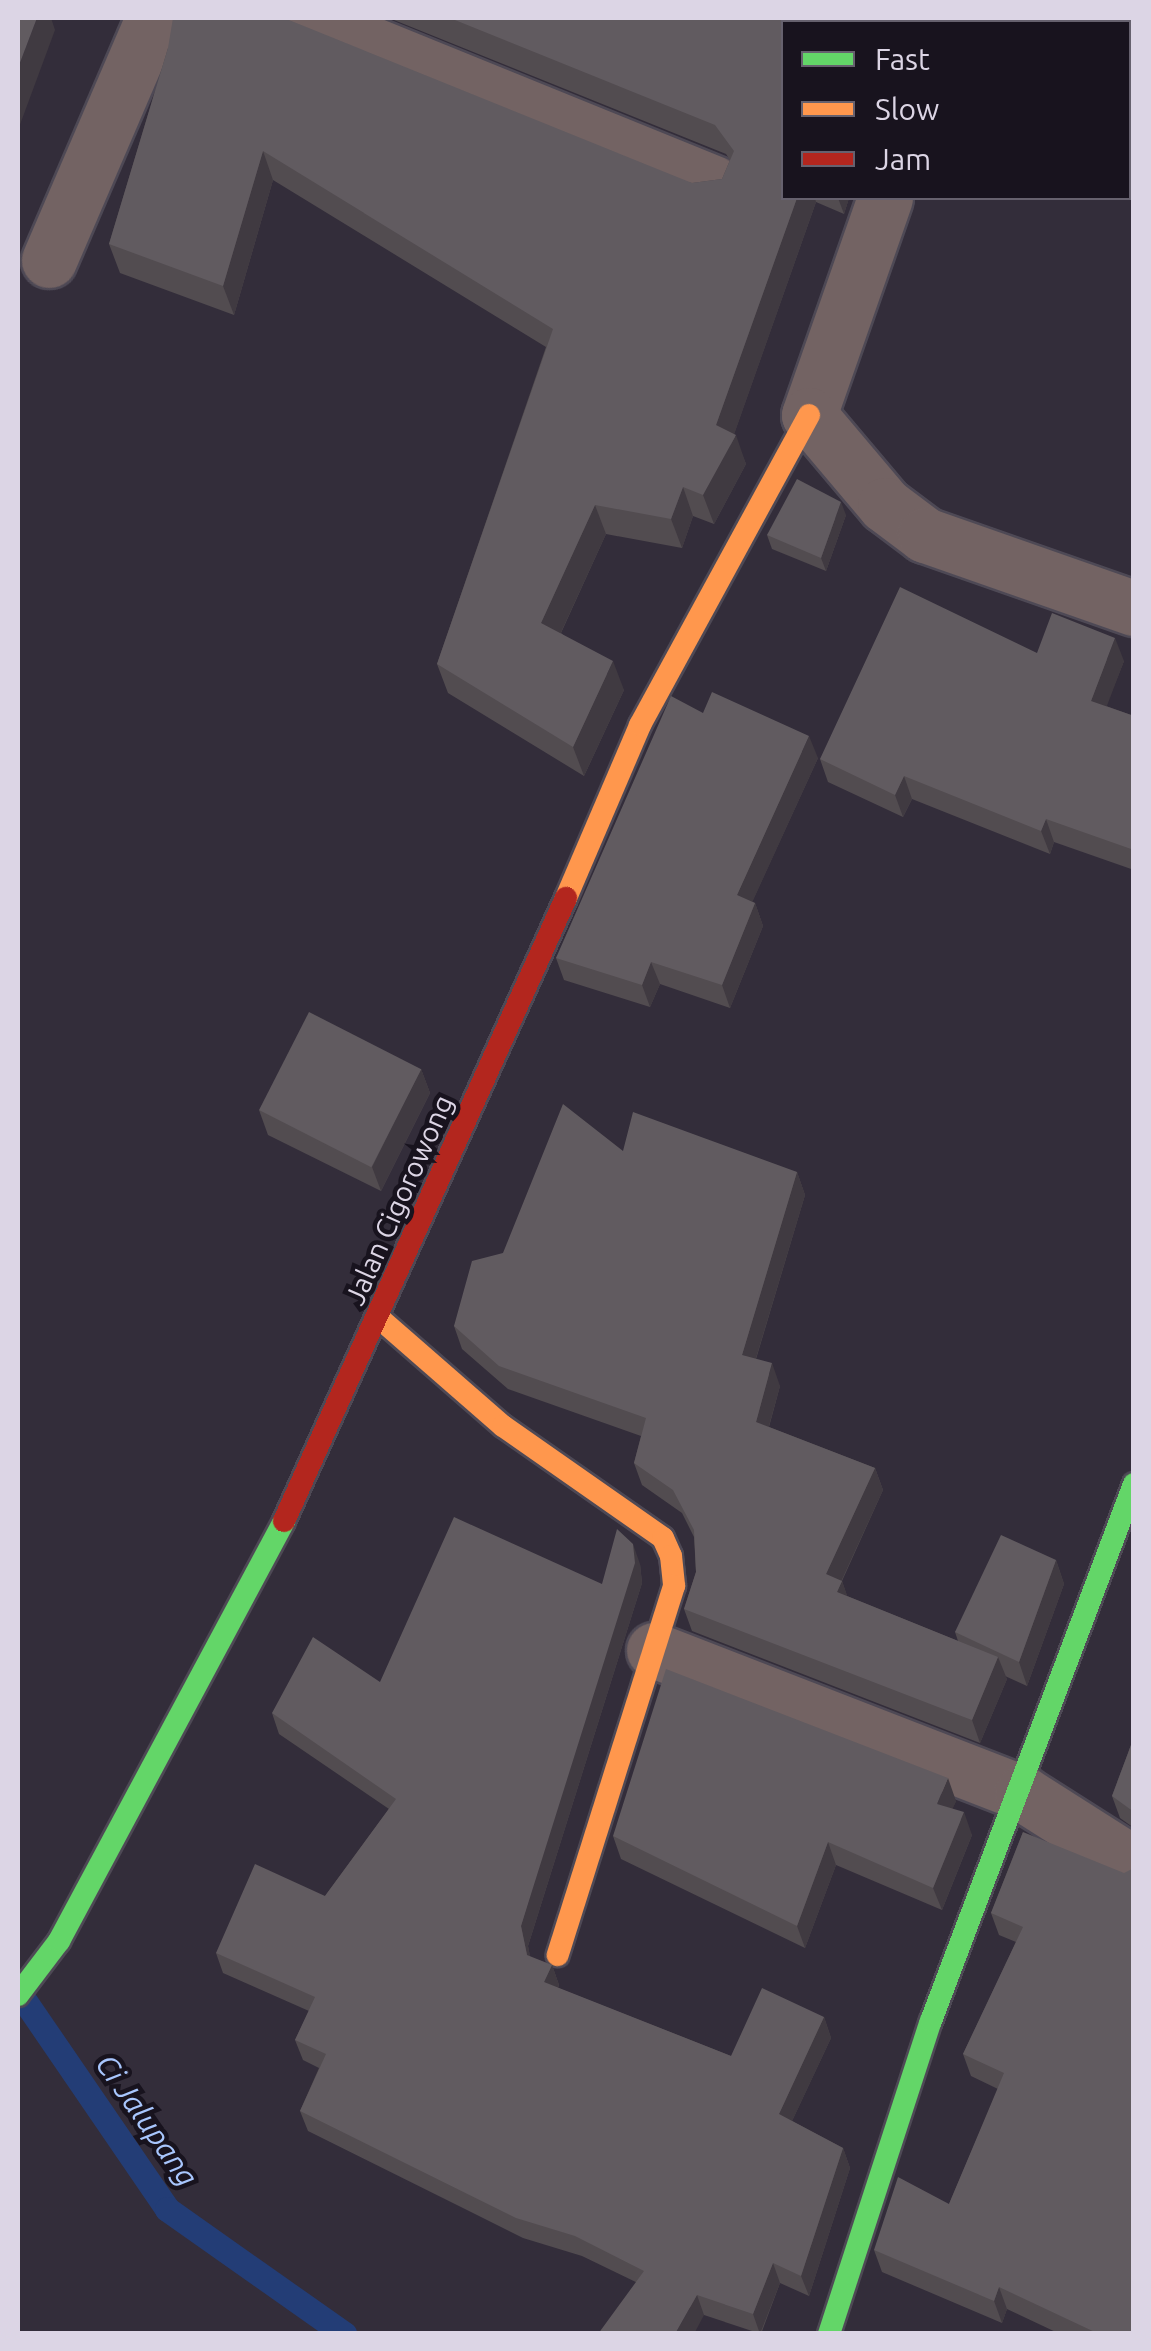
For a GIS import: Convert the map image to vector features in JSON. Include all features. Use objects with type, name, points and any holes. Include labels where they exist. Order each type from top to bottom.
[{"type":"street","points":[[50,260],[153,18]]},
{"type":"street","points":[[308,18],[714,183]]},
{"type":"street","points":[[883,200],[809,415],[886,505],[925,535],[1134,608]]},
{"type":"street","name":"Jalan Cigorowong","points":[[18,1995],[59,1940],[258,1578],[379,1318],[640,724],[809,415]]},
{"type":"street","points":[[379,1318],[504,1426],[663,1538],[674,1586],[558,1955]]},
{"type":"street","points":[[829,2334],[930,2021],[1022,1794],[1134,1484]]},
{"type":"street","points":[[654,1650],[1022,1794],[1134,1864]]},
{"type":"building","points":[[18,18],[37,18],[18,68]]},
{"type":"building","points":[[173,18],[284,18],[692,183],[722,179],[734,151],[715,125],[450,18],[844,20],[781,20],[781,200],[796,200],[716,425],[736,435],[703,495],[683,487],[671,519],[595,505],[541,623],[613,661],[573,747],[437,664],[553,329],[263,151],[223,286],[109,244],[168,48]]},
{"type":"building","points":[[797,479],[841,502],[821,558],[767,535]]},
{"type":"building","points":[[900,587],[1037,653],[1052,613],[1115,638],[1091,701],[1134,716],[1134,850],[1046,819],[1041,831],[904,776],[895,795],[820,759]]},
{"type":"building","points":[[712,692],[809,736],[737,895],[755,903],[722,985],[651,962],[642,985],[556,958],[671,696],[703,713]]},
{"type":"building","points":[[309,1012],[421,1069],[371,1167],[259,1110]]},
{"type":"building","points":[[563,1104],[623,1151],[633,1112],[797,1172],[742,1355],[772,1363],[756,1422],[875,1468],[826,1574],[842,1581],[837,1592],[998,1657],[972,1720],[684,1609],[696,1572],[694,1530],[673,1490],[634,1463],[646,1418],[499,1366],[454,1326],[472,1261],[503,1253]]},
{"type":"building","points":[[454,1517],[602,1584],[617,1529],[633,1544],[635,1563],[521,1926],[527,1955],[552,1965],[544,1982],[731,2056],[762,1988],[824,2017],[779,2114],[843,2148],[801,2276],[773,2263],[753,2314],[697,2295],[675,2334],[598,2334],[644,2271],[575,2236],[516,2218],[300,2111],[326,2054],[295,2040],[315,1997],[216,1953],[255,1864],[325,1896],[396,1799],[272,1713],[313,1637],[380,1682]]},
{"type":"building","points":[[1001,1535],[1056,1560],[1019,1662],[955,1632]]},
{"type":"building","points":[[666,1669],[948,1778],[937,1804],[964,1812],[933,1888],[828,1842],[797,1926],[613,1836]]},
{"type":"building","points":[[1134,1737],[1134,1812],[1112,1796]]},
{"type":"building","points":[[1023,1832],[1124,1873],[1134,1868],[1134,2334],[1099,2334],[999,2287],[994,2301],[874,2250],[898,2177],[949,2204],[1004,2073],[963,2054],[1023,1927],[991,1913]]},
{"type":"waterway","name":"Ci Jalupang","points":[[18,1991],[167,2209],[344,2334]]},
{"type":"traffic: fast","points":[[829,2334],[931,2021],[1134,1484]]},
{"type":"traffic: fast","points":[[18,1995],[59,1941],[284,1521]]},
{"type":"traffic: slow","points":[[566,898],[640,725],[809,415]]},
{"type":"traffic: slow","points":[[379,1318],[503,1426],[663,1538],[671,1556],[674,1586],[558,1955]]},
{"type":"traffic: jam","points":[[284,1521],[566,898]]}]
